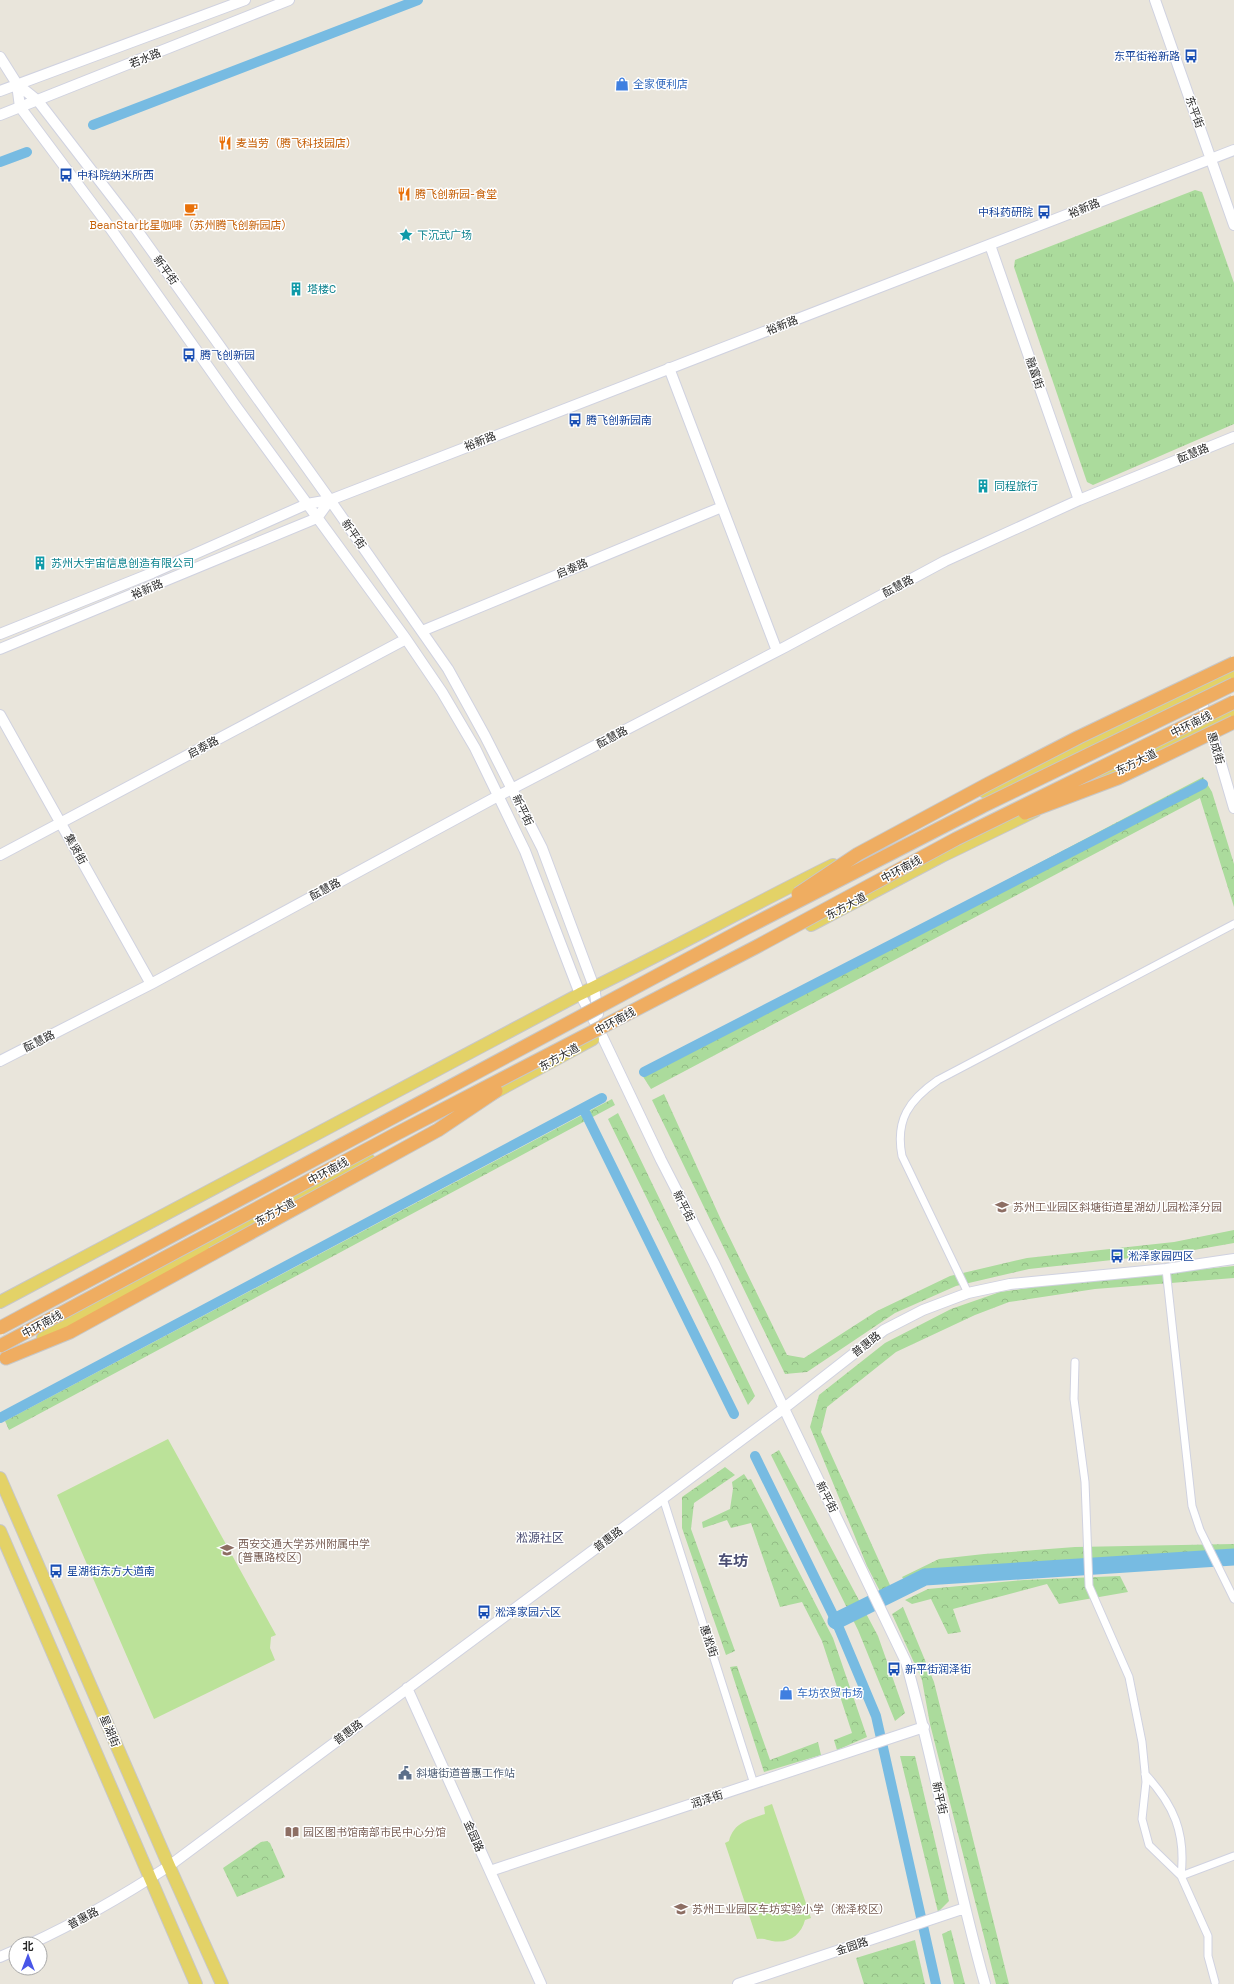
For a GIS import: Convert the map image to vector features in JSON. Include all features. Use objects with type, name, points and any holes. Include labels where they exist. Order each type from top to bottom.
[{"type":"highway","points":[[746,928],[858,854],[1079,737],[1234,663]]},
{"type":"highway","name":"中环南线","points":[[0,1328],[746,928],[983,806],[1234,684]]},
{"type":"highway","name":"中环南线","points":[[2,1355],[394,1136],[956,839],[1234,702]]},
{"type":"highway","points":[[956,839],[1118,778],[1234,722]]},
{"type":"highway","points":[[2,1355],[70,1332],[438,1130],[546,1057]]},
{"type":"main road","points":[[0,1302],[580,994],[761,900],[1234,672]]},
{"type":"main road","name":"东方大道","points":[[2,1355],[601,1034],[942,856],[1234,715]]},
{"type":"main road","name":"星湖街","points":[[0,1478],[222,1984]]},
{"type":"main road","name":"星湖街","points":[[0,1531],[196,1984]]},
{"type":"street","name":"若水路","points":[[0,91],[245,0]]},
{"type":"street","name":"若水路","points":[[0,115],[289,0]]},
{"type":"street","name":"东平街","points":[[1155,0],[1234,225]]},
{"type":"street","name":"新平街","points":[[0,57],[17,84],[38,101],[129,218],[330,500],[448,669],[513,789],[542,848],[594,987],[601,1034]]},
{"type":"street","name":"新平街","points":[[17,84],[20,107],[103,218],[317,518],[406,639],[442,692],[474,748],[525,852],[580,994],[601,1034],[660,1160],[714,1263],[906,1662],[924,1727],[965,1908],[985,1984]]},
{"type":"street","name":"裕新路","points":[[0,634],[152,573],[307,504],[330,500],[1234,150]]},
{"type":"street","name":"融富街","points":[[990,245],[1079,500]]},
{"type":"street","points":[[669,368],[777,651]]},
{"type":"street","name":"酝慧路","points":[[0,1061],[151,984],[498,796],[777,651],[945,561],[1079,500],[1234,437]]},
{"type":"street","points":[[317,518],[330,500]]},
{"type":"street","name":"启泰路","points":[[422,631],[722,507]]},
{"type":"street","name":"裕新路","points":[[0,649],[317,518]]},
{"type":"street","name":"启泰路","points":[[0,855],[406,639]]},
{"type":"street","name":"惠成街","points":[[1197,689],[1210,726],[1234,808]]},
{"type":"street","name":"集贤街","points":[[0,716],[151,984]]},
{"type":"street","points":[[968,1293],[902,1156],[900,1134],[902,1123],[911,1102],[920,1093],[938,1080],[1234,924]]},
{"type":"street","name":"普惠路","points":[[47,1936],[79,1921],[169,1866],[783,1409],[884,1330],[923,1310],[968,1293],[1010,1284],[1166,1269],[1234,1259]]},
{"type":"street","points":[[1166,1269],[1192,1506],[1200,1530],[1234,1598]]},
{"type":"street","points":[[1075,1362],[1074,1399],[1085,1482],[1090,1586],[1129,1677],[1142,1742],[1146,1774],[1142,1819],[1149,1844],[1181,1876],[1208,1936],[1208,1956],[1215,1982]]},
{"type":"street","name":"惠淞街","points":[[663,1498],[754,1784]]},
{"type":"street","name":"金园路","points":[[407,1688],[541,1984]]},
{"type":"street","name":"润泽街","points":[[490,1871],[924,1727]]},
{"type":"street","points":[[1146,1774],[1161,1790],[1176,1817],[1183,1860],[1181,1876]]},
{"type":"street","points":[[1181,1876],[1234,1856]]},
{"type":"street","name":"金园路","points":[[738,1984],[965,1908]]},
{"type":"green space","points":[[1195,190],[1202,192],[1234,283],[1234,424],[1093,485],[1087,482],[1014,267],[1015,260]]},
{"type":"green space","points":[[1203,777],[1212,792],[1234,864],[1234,907],[1200,798],[651,1089],[642,1075],[679,1049],[929,921]]},
{"type":"green space","points":[[664,1094],[722,1222],[787,1355],[804,1358],[877,1311],[950,1276],[1027,1258],[1174,1242],[1234,1230],[1234,1243],[1177,1253],[1029,1269],[956,1286],[895,1313],[807,1372],[785,1374],[652,1100]]},
{"type":"green space","points":[[612,1099],[615,1105],[9,1430],[5,1421]]},
{"type":"green space","points":[[618,1113],[755,1396],[748,1405],[608,1119]]},
{"type":"green space","points":[[1234,1266],[1234,1278],[1095,1289],[1009,1302],[975,1315],[896,1352],[827,1407],[821,1432],[894,1594],[884,1599],[867,1566],[810,1427],[819,1395],[885,1343],[951,1309],[1000,1292],[1069,1282]]},
{"type":"green space","points":[[168,1439],[276,1635],[271,1637],[270,1648],[275,1660],[154,1719],[57,1495]]},
{"type":"green space","points":[[779,1450],[878,1636],[905,1713],[895,1721],[858,1630],[771,1455]]},
{"type":"green space","points":[[725,1467],[735,1475],[694,1503],[691,1529],[735,1651],[726,1655],[682,1528],[682,1497]]},
{"type":"green space","points":[[744,1474],[748,1480],[751,1479],[833,1638],[867,1737],[837,1750],[834,1740],[852,1733],[822,1641],[802,1602],[780,1607],[751,1523],[731,1528],[727,1520],[703,1528],[702,1522],[730,1509],[733,1489],[732,1482]]},
{"type":"green space","points":[[1234,1544],[1234,1555],[935,1576],[909,1587],[902,1577],[939,1559],[984,1554],[1075,1547]]},
{"type":"green space","points":[[1120,1576],[1128,1592],[1059,1604],[1047,1584],[953,1609],[961,1632],[948,1634],[931,1599],[912,1604],[905,1600],[928,1589],[1024,1580]]},
{"type":"green space","points":[[903,1607],[934,1682],[1009,1984],[996,1984],[930,1724],[922,1680],[892,1614]]},
{"type":"green space","points":[[737,1666],[770,1760],[818,1742],[821,1755],[764,1772],[730,1667]]},
{"type":"green space","points":[[900,1756],[915,1756],[949,1901],[938,1912]]},
{"type":"green space","points":[[772,1804],[811,1918],[805,1920],[801,1930],[789,1940],[778,1942],[757,1939],[725,1843],[729,1841],[734,1830],[738,1826],[748,1820],[765,1814],[764,1807]]},
{"type":"green space","points":[[267,1841],[270,1843],[285,1877],[237,1897],[223,1868],[261,1842]]},
{"type":"green space","points":[[951,1930],[965,1984],[954,1984],[942,1934]]},
{"type":"green space","points":[[915,1940],[925,1984],[864,1984],[856,1958]]},
{"type":"waterway","points":[[93,125],[418,0]]},
{"type":"waterway","points":[[0,162],[27,152]]},
{"type":"waterway","points":[[644,1072],[1203,784]]},
{"type":"waterway","points":[[0,1418],[602,1098]]},
{"type":"waterway","points":[[583,1108],[734,1414]]},
{"type":"waterway","points":[[755,1456],[836,1621],[876,1716],[936,1984]]},
{"type":"waterway","points":[[836,1621],[925,1577],[1234,1557]]},
{"type":"place","name":"东平街裕新路","points":[[1191,56]]},
{"type":"place","name":"全家便利店","points":[[622,84]]},
{"type":"place","name":"麦当劳（腾飞科技园店）","points":[[225,143]]},
{"type":"place","name":"中科院纳米所西","points":[[66,175]]},
{"type":"place","name":"腾飞创新园-食堂","points":[[404,194]]},
{"type":"place","name":"BeanStar比星咖啡（苏州腾飞创新园店）","points":[[191,209]]},
{"type":"place","name":"中科药研院","points":[[1044,212]]},
{"type":"place","name":"下沉式广场","points":[[406,235]]},
{"type":"place","name":"塔楼C","points":[[296,289]]},
{"type":"place","name":"腾飞创新园","points":[[189,355]]},
{"type":"place","name":"腾飞创新园南","points":[[575,420]]},
{"type":"place","name":"同程旅行","points":[[983,486]]},
{"type":"place","name":"苏州大宇宙信息创造有限公司","points":[[40,563]]},
{"type":"place","name":"苏州工业园区斜塘街道星湖幼儿园松泽分园","points":[[1002,1207]]},
{"type":"place","name":"淞泽家园四区","points":[[1117,1256]]},
{"type":"place","name":"西安交通大学苏州附属中学 (普惠路校区)","points":[[227,1550]]},
{"type":"place","name":"星湖街东方大道南","points":[[56,1571]]},
{"type":"place","name":"淞泽家园六区","points":[[484,1612]]},
{"type":"place","name":"新平街润泽街","points":[[894,1669]]},
{"type":"place","name":"车坊农贸市场","points":[[786,1693]]},
{"type":"place","name":"斜塘街道普惠工作站","points":[[405,1773]]},
{"type":"place","name":"园区图书馆南部市民中心分馆","points":[[292,1832]]},
{"type":"place","name":"苏州工业园区车坊实验小学（淞泽校区）","points":[[681,1909]]},
{"type":"district","name":"淞源社区","points":[[540,1538]]},
{"type":"district","name":"车坊","points":[[733,1561]]}]
